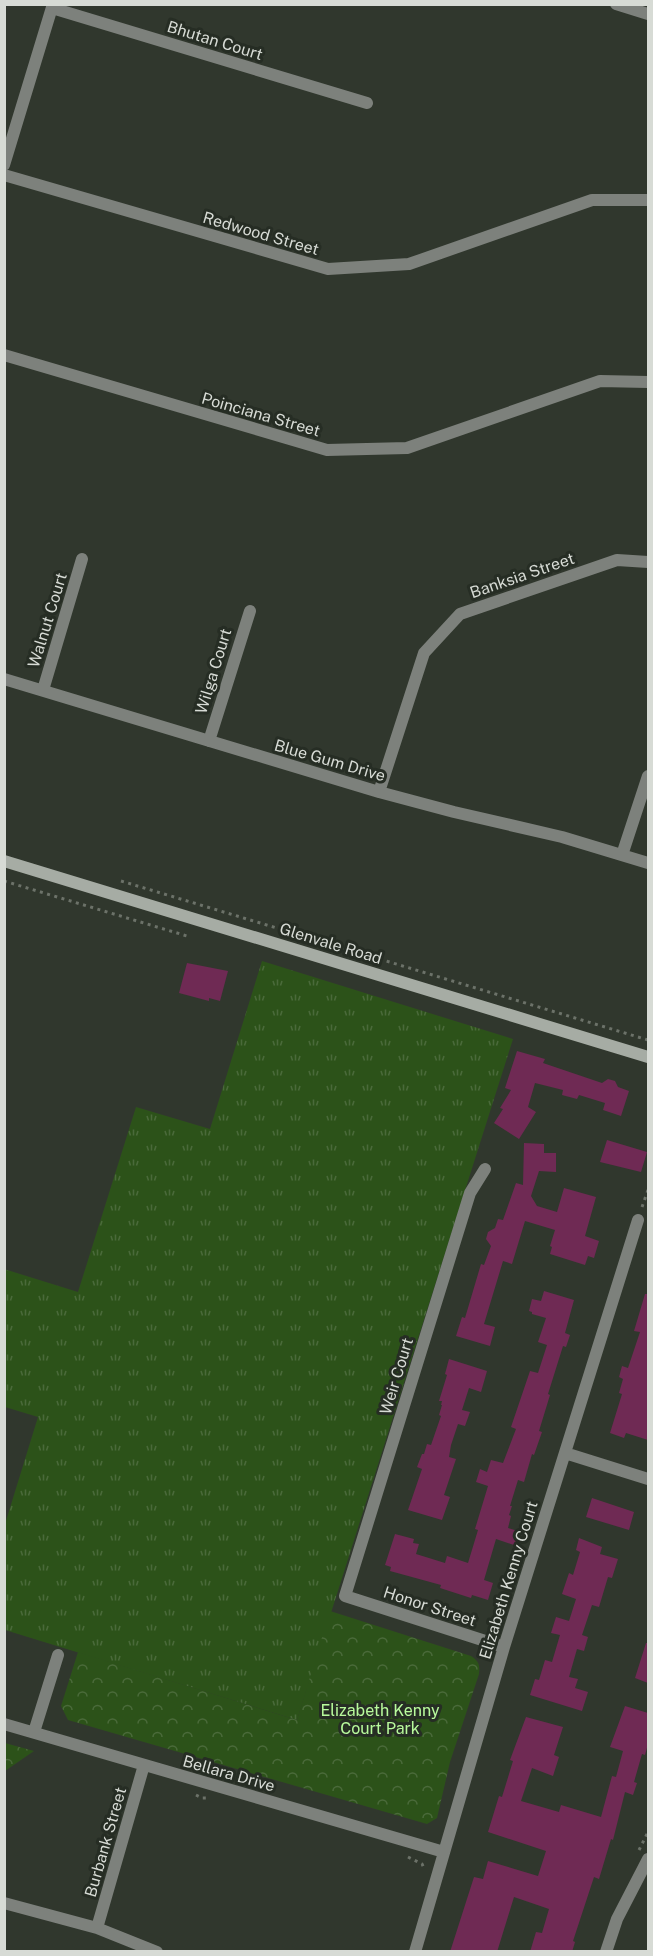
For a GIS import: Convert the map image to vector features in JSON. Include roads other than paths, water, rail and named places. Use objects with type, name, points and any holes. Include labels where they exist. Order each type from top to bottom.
[{"type":"street","points":[[616,4],[648,14]]},
{"type":"street","points":[[4,165],[53,6]]},
{"type":"street","name":"Bhutan Court","points":[[53,6],[367,103]]},
{"type":"street","name":"Redwood Street","points":[[4,175],[328,269],[409,264],[592,200],[648,200]]},
{"type":"street","name":"Poinciana Street","points":[[4,355],[327,450],[407,448],[600,381],[648,382]]},
{"type":"street","name":"Walnut Court","points":[[43,690],[82,559]]},
{"type":"street","name":"Banksia Street","points":[[379,792],[424,653],[460,614],[617,561],[648,562]]},
{"type":"street","name":"Wilga Court","points":[[209,741],[250,610]]},
{"type":"street","name":"Blue Gum Drive","points":[[4,679],[379,792],[562,837],[648,863]]},
{"type":"street","points":[[622,855],[648,776]]},
{"type":"street","name":"Glenvale Road","points":[[4,861],[648,1056]]},
{"type":"street","name":"Weir Court","points":[[345,1596],[470,1193],[485,1169]]},
{"type":"street","name":"Elizabeth Kenny Court","points":[[415,1952],[504,1647],[638,1220]]},
{"type":"street","points":[[565,1454],[648,1479]]},
{"type":"street","name":"Honor Street","points":[[345,1596],[504,1647]]},
{"type":"street","points":[[34,1732],[58,1655]]},
{"type":"street","name":"Bellara Drive","points":[[4,1724],[444,1852]]},
{"type":"street","name":"Burbank Street","points":[[97,1928],[144,1765]]},
{"type":"street","points":[[606,1952],[616,1919],[648,1859]]},
{"type":"street","points":[[4,1903],[97,1928],[157,1952]]},
{"type":"park label","name":"Elizabeth Kenny Court Park","points":[[380,1719]]}]
